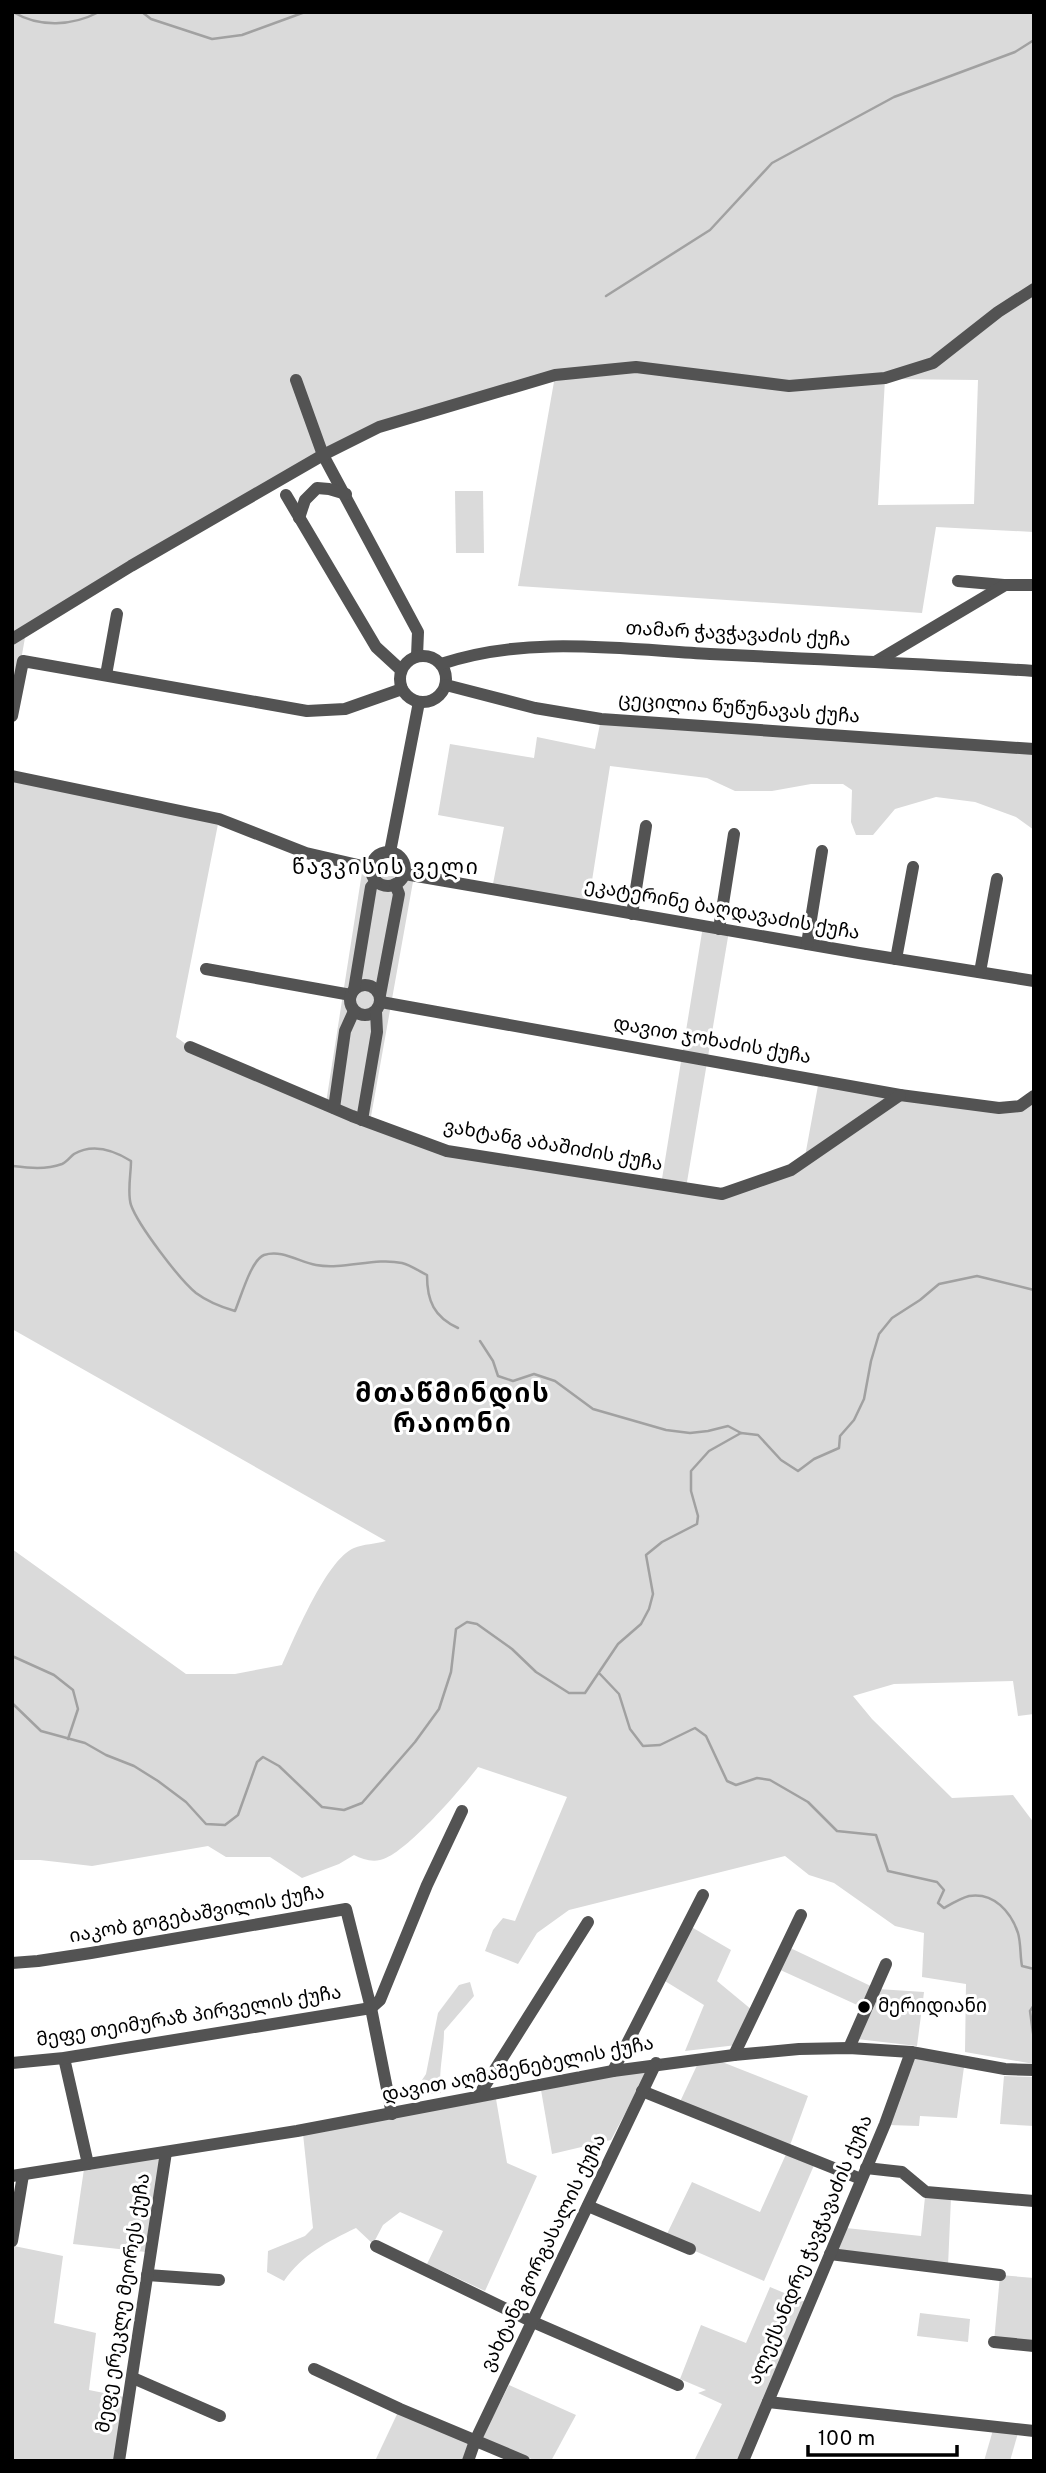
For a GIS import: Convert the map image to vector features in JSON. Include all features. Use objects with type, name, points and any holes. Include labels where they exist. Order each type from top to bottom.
[{"type":"street","points":[[12,639],[131,566],[323,455],[379,426],[555,375],[636,367],[789,386],[885,379],[933,363],[998,312],[1034,289]]},
{"type":"street","points":[[296,380],[323,455],[418,632],[417,656]]},
{"type":"street","points":[[299,518],[305,500],[317,488],[346,494]]},
{"type":"street","points":[[286,495],[376,647],[401,670]]},
{"type":"street","points":[[958,581],[1034,585]]},
{"type":"street","points":[[877,661],[1005,585]]},
{"type":"street","points":[[106,676],[117,614]]},
{"type":"street","name":"თამარ ჭავჭავაძის ქუჩა","points":[[441,664],[466,655],[502,649],[582,646],[1034,671]]},
{"type":"street","points":[[417,656],[435,658],[441,664],[447,678],[446,685],[436,698],[419,702],[402,689],[401,670],[405,663],[417,656]]},
{"type":"street","points":[[12,716],[23,661],[307,711],[345,709],[402,689]]},
{"type":"street","name":"ცეცილია წუწუნავას ქუჩა","points":[[446,685],[535,708],[601,719],[1034,748]]},
{"type":"street","points":[[390,852],[419,702]]},
{"type":"street","points":[[12,776],[219,819],[306,853],[371,868]]},
{"type":"street","points":[[632,914],[646,826]]},
{"type":"street","points":[[719,929],[734,834]]},
{"type":"street","points":[[807,944],[822,851]]},
{"type":"street","points":[[390,852],[401,858],[405,874],[395,884],[383,885],[376,881],[371,868],[376,857],[390,852]]},
{"type":"street","points":[[896,959],[913,867]]},
{"type":"street","name":"ეკატერინე ბაღდავაძის ქუჩა","points":[[405,874],[1034,981]]},
{"type":"street","points":[[980,972],[997,879]]},
{"type":"street","points":[[376,881],[371,887],[350,1002],[354,1011],[363,1016],[379,1003]]},
{"type":"street","points":[[362,1120],[377,1032],[379,1003],[399,894],[395,884]]},
{"type":"street","points":[[206,969],[352,992],[366,985],[373,987],[379,1003]]},
{"type":"street","name":"დავით ჯოხაძის ქუჩა","points":[[379,1003],[900,1095],[999,1108],[1020,1106],[1034,1096]]},
{"type":"street","points":[[334,1108],[345,1031],[354,1011]]},
{"type":"street","name":"ვახტანგ აბაშიძის ქუჩა","points":[[190,1047],[362,1120],[447,1151],[722,1194],[791,1170],[900,1095]]},
{"type":"street","points":[[371,2008],[380,2000],[427,1885],[463,1811]]},
{"type":"street","points":[[613,2071],[703,1895]]},
{"type":"street","name":"იაკობ გოგებაშვილის ქუჩა","points":[[12,1962],[38,1962],[346,1909],[371,2008],[392,2114]]},
{"type":"street","points":[[734,2055],[802,1914]]},
{"type":"street","points":[[479,2095],[588,1922]]},
{"type":"street","points":[[849,2048],[886,1965]]},
{"type":"street","name":"მეფე თეიმურაზ პირველის ქუჩა","points":[[12,2063],[64,2058],[371,2008]]},
{"type":"street","name":"დავით აღმაშენებელის ქუჩა","points":[[17,2176],[392,2114],[479,2095],[656,2063],[799,2049],[849,2048],[911,2052],[1005,2069],[1034,2070]]},
{"type":"street","name":"ალექსანდრე ჭავჭავაძის ქუჩა","points":[[743,2461],[911,2052]]},
{"type":"street","points":[[64,2058],[88,2164]]},
{"type":"street","name":"ვახტანგ გორგასალის ქუჩა","points":[[468,2461],[475,2441],[656,2063]]},
{"type":"street","points":[[642,2091],[863,2173],[902,2172],[926,2192],[1034,2201]]},
{"type":"street","name":"მეფე ერეკლე მეორეს ქუჩა","points":[[119,2461],[166,2152]]},
{"type":"street","points":[[12,2241],[17,2176]]},
{"type":"street","points":[[588,2206],[690,2249]]},
{"type":"street","points":[[376,2246],[533,2322],[678,2385]]},
{"type":"street","points":[[830,2254],[1000,2275]]},
{"type":"street","points":[[147,2275],[219,2280]]},
{"type":"street","points":[[994,2342],[1034,2346]]},
{"type":"street","points":[[314,2369],[524,2461]]},
{"type":"street","points":[[133,2378],[220,2416]]},
{"type":"street","points":[[768,2402],[1034,2431]]},
{"type":"shaded area","points":[[12,12],[1034,12],[1034,532],[936,527],[922,613],[518,586],[555,376],[379,427],[26,632],[12,711]],"holes":[[[885,379],[978,380],[974,504],[878,505]]]},
{"type":"shaded area","points":[[455,491],[483,491],[484,553],[456,553]]},
{"type":"shaded area","points":[[601,719],[1034,749],[1034,830],[1016,817],[975,802],[936,797],[895,809],[873,835],[856,835],[851,822],[852,790],[843,784],[811,784],[772,791],[735,791],[707,778],[610,766],[588,906],[492,889],[504,827],[438,815],[450,744],[534,758],[537,737],[595,749]]},
{"type":"shaded area","points":[[12,776],[219,819],[176,1037],[190,1047],[326,1103],[363,866],[373,876],[414,876],[370,1122],[447,1151],[661,1185],[703,926],[729,931],[686,1188],[722,1194],[804,1162],[819,1080],[999,1108],[1034,1096],[1034,1714],[1018,1716],[1013,1681],[894,1684],[853,1696],[872,1719],[952,1798],[1013,1795],[1034,1823],[1034,2064],[965,2052],[966,1984],[922,1977],[924,1933],[895,1926],[834,1883],[809,1875],[785,1856],[569,1910],[537,1933],[518,1964],[485,1951],[493,1930],[503,1918],[515,1921],[567,1797],[478,1767],[432,1820],[390,1856],[373,1861],[354,1855],[339,1864],[302,1878],[270,1857],[226,1857],[208,1846],[92,1866],[12,1860],[12,1549],[186,1674],[235,1674],[282,1665],[312,1600],[343,1555],[354,1548],[386,1541],[12,1329]]},
{"type":"shaded area","points":[[688,1925],[731,1950],[717,1981],[752,2010],[737,2045],[685,2051],[704,2005],[660,1978]]},
{"type":"shaded area","points":[[786,1946],[875,1988],[866,2009],[776,1968]]},
{"type":"shaded area","points":[[470,1982],[474,1996],[444,2031],[441,2093],[412,2095],[426,2074],[438,2013],[459,1985]]},
{"type":"shaded area","points":[[878,1989],[924,1992],[917,2046],[857,2039]]},
{"type":"shaded area","points":[[912,2056],[964,2067],[957,2118],[920,2116],[919,2126],[888,2125]]},
{"type":"shaded area","points":[[717,2060],[808,2096],[789,2148],[679,2104],[699,2061]]},
{"type":"shaded area","points":[[648,2070],[611,2140],[552,2154],[541,2090]]},
{"type":"shaded area","points":[[1004,2076],[1034,2077],[1034,2126],[1000,2124]]},
{"type":"shaded area","points":[[496,2099],[507,2163],[537,2176],[485,2291],[427,2264],[443,2231],[400,2212],[383,2225],[373,2244],[356,2228],[307,2256],[284,2281],[267,2272],[268,2251],[305,2236],[313,2228],[303,2134]]},
{"type":"shaded area","points":[[787,2152],[815,2163],[764,2281],[665,2238],[692,2182],[760,2212]]},
{"type":"shaded area","points":[[160,2157],[146,2252],[73,2244],[84,2169]]},
{"type":"shaded area","points":[[925,2197],[951,2198],[948,2266],[837,2252],[846,2228],[921,2236]]},
{"type":"shaded area","points":[[14,2246],[63,2256],[54,2323],[96,2333],[89,2390],[124,2397],[114,2461],[12,2461]]},
{"type":"shaded area","points":[[1000,2275],[1034,2278],[1034,2346],[994,2342]]},
{"type":"shaded area","points":[[770,2287],[806,2302],[740,2461],[694,2461],[722,2404],[698,2393],[706,2390],[680,2379],[701,2325],[746,2343]]},
{"type":"shaded area","points":[[920,2313],[970,2319],[968,2342],[917,2336]]},
{"type":"shaded area","points":[[509,2385],[576,2415],[551,2461],[537,2461],[481,2440]]},
{"type":"shaded area","points":[[399,2410],[471,2442],[463,2461],[375,2461]]},
{"type":"shaded area","points":[[993,2430],[1018,2433],[1010,2461],[984,2461]]},
{"type":"waterway","points":[[13,12],[45,23],[78,20],[99,12]]},
{"type":"waterway","points":[[142,12],[151,19],[212,39],[242,35],[305,12]]},
{"type":"waterway","points":[[606,296],[710,230],[772,163],[894,97],[1015,52],[1034,40]]},
{"type":"waterway","points":[[12,1166],[56,1166],[74,1154],[89,1149],[111,1151],[131,1161],[130,1200],[142,1225],[189,1286],[205,1299],[225,1308],[235,1311],[251,1271],[264,1255],[284,1255],[327,1266],[381,1261],[405,1264],[427,1275],[428,1293],[434,1307],[443,1319],[458,1328]]},
{"type":"waterway","points":[[12,1703],[41,1731],[85,1743],[134,1766],[186,1802],[206,1824],[225,1825],[238,1815],[257,1762],[263,1757],[279,1766],[322,1807],[344,1810],[362,1803],[415,1742],[439,1709],[451,1672],[456,1629],[467,1622],[477,1624],[512,1649],[536,1672],[569,1693],[585,1693],[618,1644],[641,1624],[649,1609],[653,1594],[646,1555],[662,1542],[697,1524],[698,1516],[691,1491],[691,1471],[709,1451],[741,1433],[758,1435],[781,1460],[798,1471],[814,1459],[839,1448],[840,1436],[854,1420],[864,1399],[879,1334],[892,1318],[939,1284],[977,1276],[1034,1290]]},
{"type":"waterway","points":[[480,1341],[493,1361],[498,1376],[513,1381],[534,1374],[555,1381],[593,1409],[666,1430],[690,1433],[728,1426],[741,1433]]},
{"type":"waterway","points":[[12,1656],[54,1675],[73,1690],[78,1709],[68,1739]]},
{"type":"waterway","points":[[600,1674],[619,1694],[630,1729],[643,1746],[660,1745],[695,1728],[706,1736],[727,1781],[736,1785],[757,1778],[770,1780],[808,1802],[837,1831],[876,1835],[888,1871],[937,1882],[944,1890],[938,1903],[944,1908],[969,1896],[994,1900],[1006,1911],[1015,1925],[1022,1966],[1034,1969]]},
{"type":"waterway","points":[[1034,2005],[1030,2011],[1034,2040]]},
{"type":"place","name":"მერიდიანი","points":[[864,2007]]},
{"type":"district","name":"წავკისის ველი","points":[[386,868]]},
{"type":"district","name":"მთაწმინდის რაიონი","points":[[453,1410]]}]
